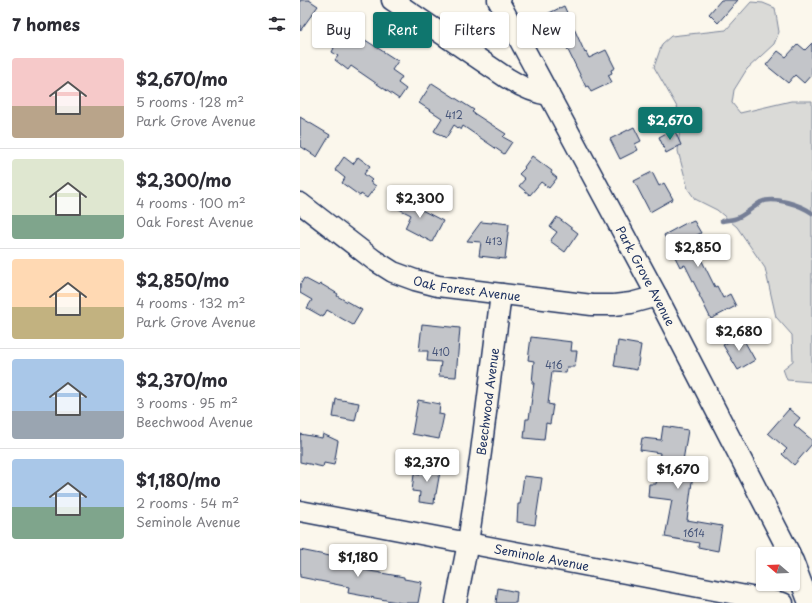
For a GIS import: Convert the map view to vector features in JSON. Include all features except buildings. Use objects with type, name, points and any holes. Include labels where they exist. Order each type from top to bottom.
[{"type":"street","points":[[392,0],[507,78],[522,87],[539,94],[549,95]]},
{"type":"street","name":"Park Grove Avenue","points":[[498,0],[657,296],[786,547]]},
{"type":"street","name":"Oak Forest Avenue","points":[[300,203],[374,260],[393,272],[438,286],[592,305],[631,303],[657,296]]},
{"type":"street","name":"Beechwood Avenue","points":[[456,603],[468,543],[481,452],[500,294]]},
{"type":"street","name":"Seminole Avenue","points":[[300,511],[783,603]]},
{"type":"street","points":[[800,578],[810,603]]},
{"type":"shaded area","points":[[751,2],[763,3],[775,8],[779,32],[774,44],[747,69],[734,90],[732,103],[740,113],[791,101],[812,101],[812,382],[787,380],[783,369],[793,361],[792,335],[776,317],[765,268],[737,227],[717,210],[695,199],[688,189],[678,151],[681,114],[654,67],[662,44],[671,36],[726,30]]},
{"type":"waterway","points":[[722,221],[737,218],[766,200],[787,202],[812,213]]}]
